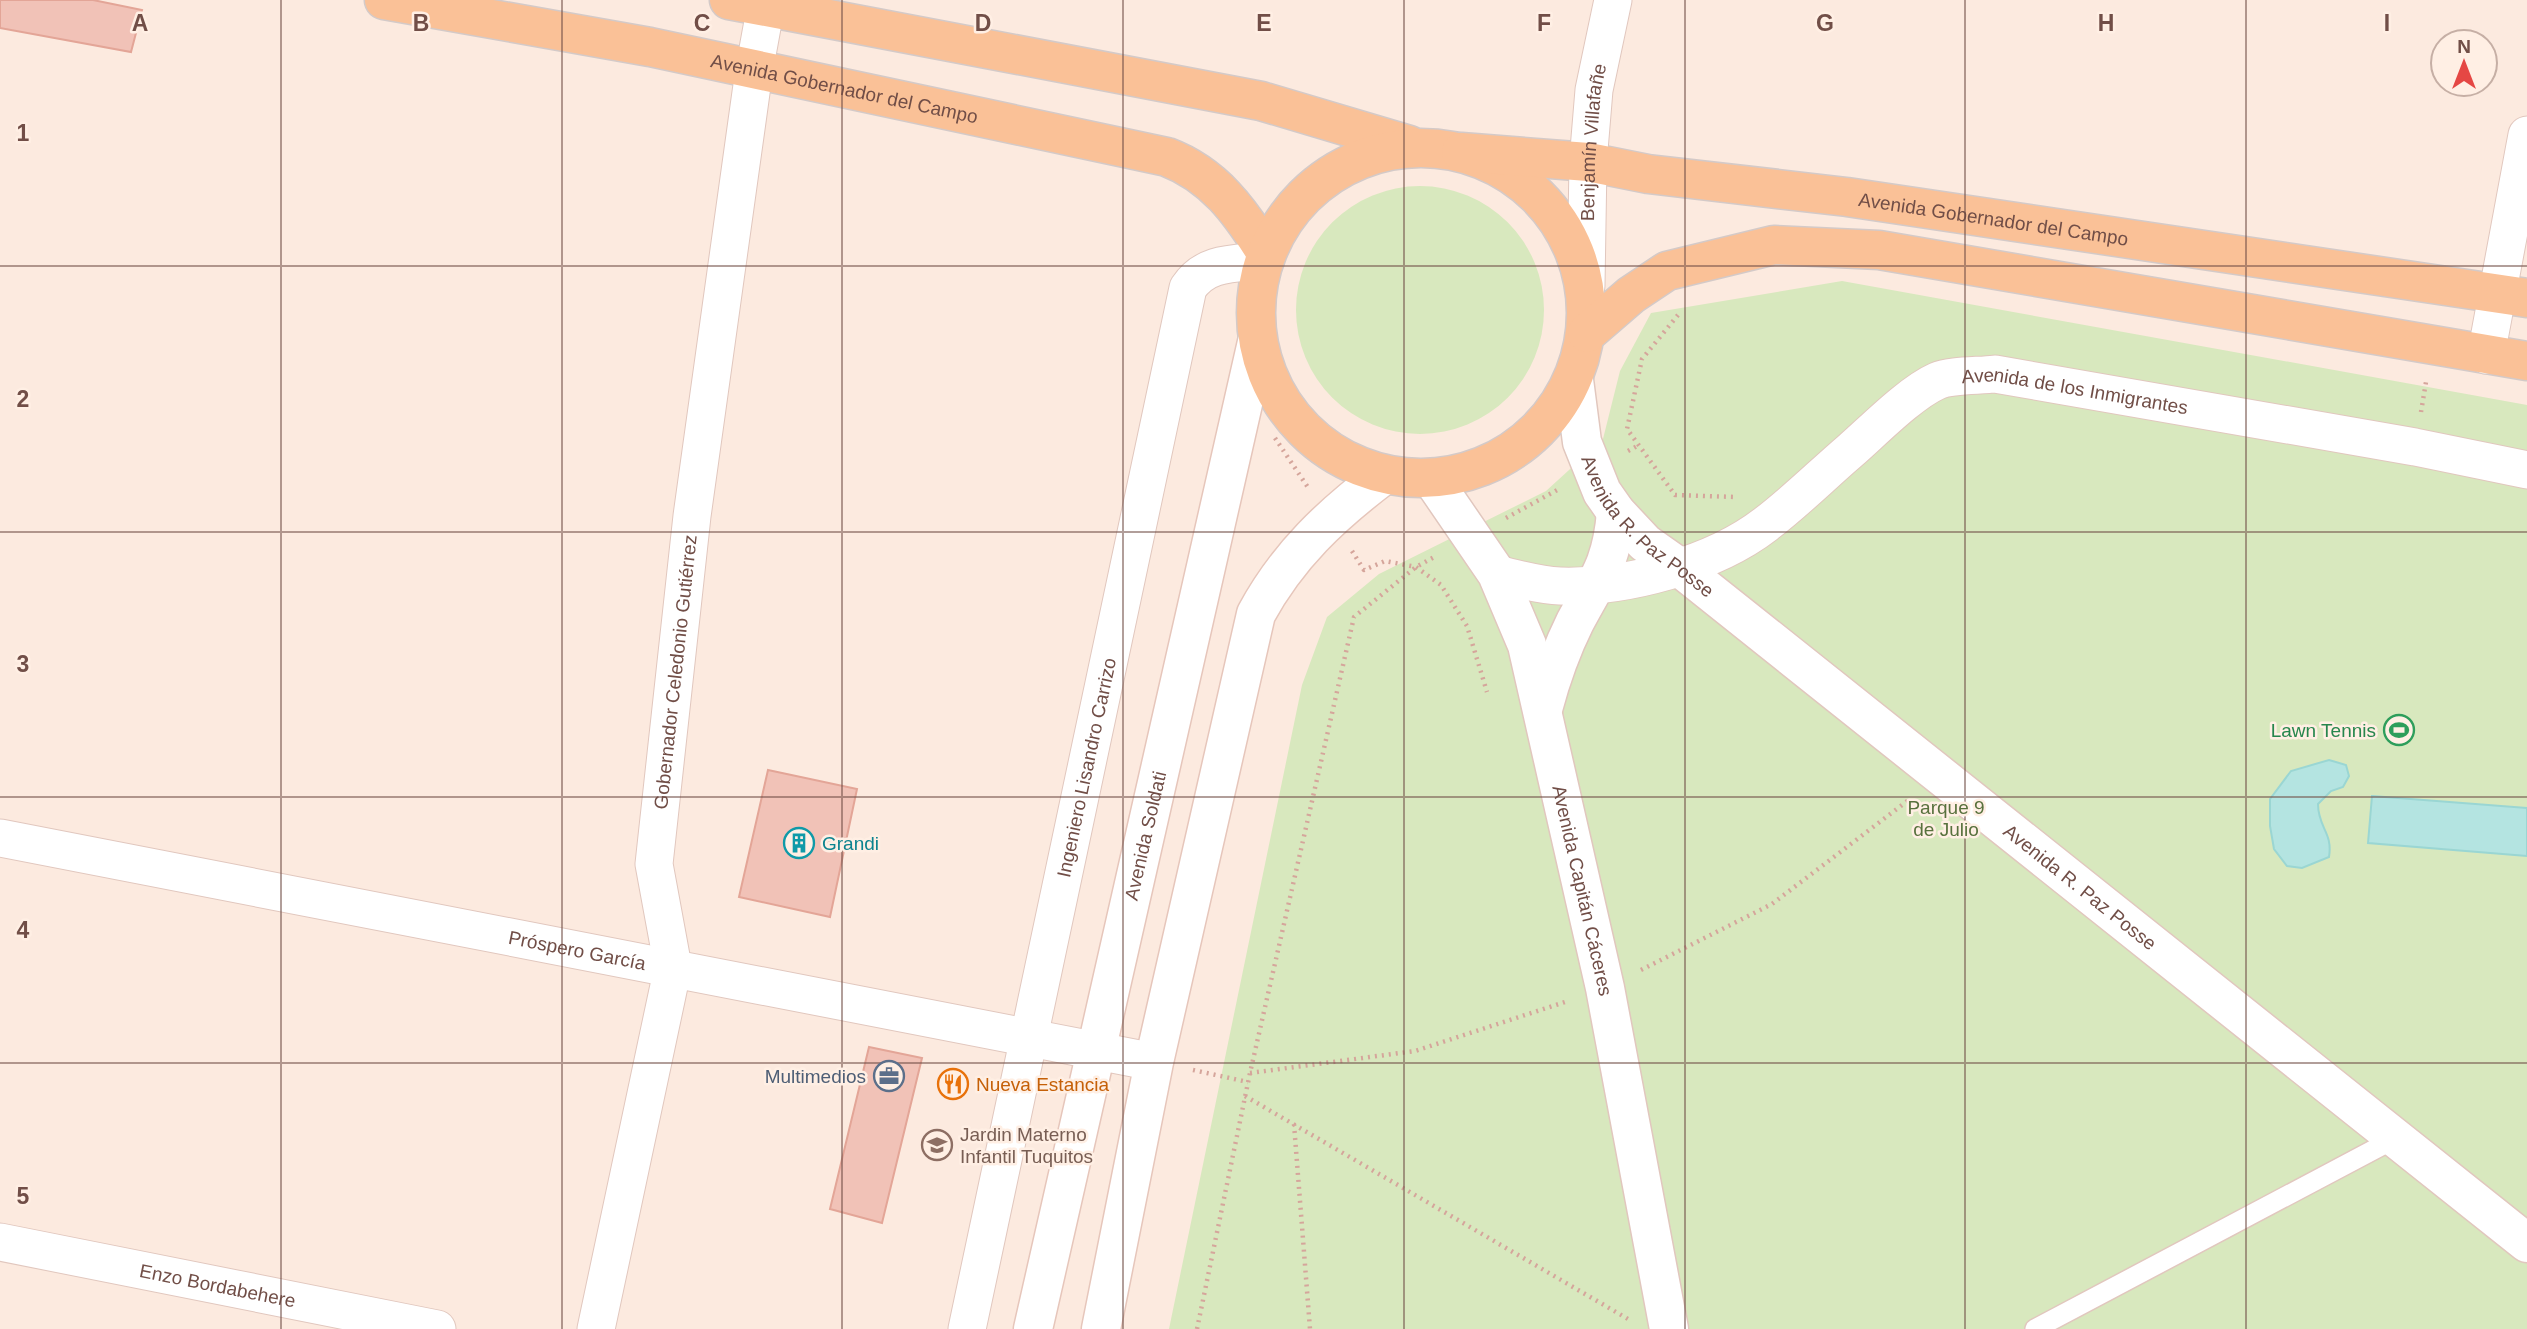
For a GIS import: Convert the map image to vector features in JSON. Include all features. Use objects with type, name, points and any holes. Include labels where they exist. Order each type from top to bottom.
[{"type":"main road","name":"Avenida Gobernador del Campo","points":[[384,0],[650,47],[1167,157],[1194,169],[1224,194],[1245,220],[1264,257]]},
{"type":"main road","points":[[754,3],[1261,101],[1418,147],[1461,152],[1506,170],[1543,200],[1571,240],[1586,286],[1587,333],[1574,380],[1550,418],[1517,449],[1477,470],[1432,479],[1384,475],[1339,457],[1300,428],[1272,388],[1257,342],[1255,301],[1264,257],[1290,210],[1326,177],[1370,155],[1418,147]]},
{"type":"main road","name":"Avenida Gobernador del Campo","points":[[1461,152],[1588,162],[1648,174],[1847,197],[2512,295]]},
{"type":"main road","points":[[1587,333],[1631,295],[1667,271],[1774,245],[1879,250],[2527,361]]},
{"type":"street","name":"Benjamín Villafañe","points":[[1586,286],[1588,162],[1594,90],[1613,0]]},
{"type":"street","name":"Gobernador Celedonio Gutiérrez","points":[[596,1329],[673,967],[654,864],[692,516],[754,71],[754,3]]},
{"type":"street","points":[[2486,355],[2512,295],[2527,135]]},
{"type":"street","name":"Ingeniero Lisandro Carrizo","points":[[967,1329],[1188,288],[1202,271],[1264,257]]},
{"type":"street","name":"Avenida Soldati","points":[[1033,1329],[1094,1050],[1257,342]]},
{"type":"street","name":"Avenida de los Inmigrantes","points":[[1497,574],[1530,583],[1560,586],[1598,584],[1638,578],[1679,567],[1720,551],[1764,526],[1906,402],[1938,380],[1995,374],[2415,447],[2527,470]]},
{"type":"street","name":"Avenida R. Paz Posse","points":[[1574,380],[1582,442],[1602,492],[1616,512],[1645,543],[1679,567],[2527,1243]]},
{"type":"street","points":[[1101,1329],[1154,1062],[1256,614],[1273,582],[1298,551],[1330,519],[1384,475]]},
{"type":"street","name":"Avenida Capitán Cáceres","points":[[1432,479],[1497,574],[1527,645],[1608,1002],[1651,1326]]},
{"type":"street","points":[[1543,709],[1562,650],[1609,559],[1616,512]]},
{"type":"street","name":"Próspero García","points":[[0,838],[1154,1062]]},
{"type":"street","name":"Enzo Bordabehere","points":[[0,1242],[437,1329]]},
{"type":"lane","points":[[2035,1329],[2394,1139]]},
{"type":"path","points":[[1678,315],[1642,359],[1627,429],[1675,495],[1737,497]]},
{"type":"path","points":[[1197,1329],[1248,1082],[1354,617],[1416,567],[1639,445]]},
{"type":"path","points":[[1154,1062],[1248,1082]]},
{"type":"path","points":[[1245,1096],[1651,1326]]},
{"type":"path","points":[[1294,1124],[1310,1329]]},
{"type":"green space","points":[[1408,186],[1432,186],[1468,195],[1508,222],[1535,262],[1542,286],[1542,334],[1535,358],[1508,398],[1468,425],[1432,434],[1408,434],[1372,425],[1341,406],[1324,389],[1305,358],[1301,346],[1296,322],[1296,298],[1305,262],[1324,231],[1341,214],[1372,195],[1384,191]]},
{"type":"green space","name":"Parque 9 de Julio","points":[[1842,281],[2527,405],[2527,1329],[1169,1329],[1302,685],[1327,617],[1379,574],[1546,491],[1603,439],[1620,371],[1651,313]]},
{"type":"water","points":[[2329,760],[2346,765],[2349,776],[2343,787],[2331,791],[2318,804],[2320,819],[2329,842],[2329,857],[2302,868],[2287,866],[2274,849],[2270,826],[2270,799],[2291,771]]},
{"type":"water","points":[[2372,796],[2527,808],[2527,856],[2368,843]]},
{"type":"building","points":[[0,0],[93,0],[142,10],[131,52],[0,28]]},
{"type":"building","name":"Grandi","points":[[768,770],[857,789],[830,917],[739,897]]},
{"type":"building","points":[[869,1047],[922,1058],[882,1223],[830,1209]]},
{"type":"place","name":"Lawn Tennis","points":[[2399,730]]},
{"type":"place","name":"Grandi","points":[[799,843]]},
{"type":"place","name":"Multimedios","points":[[889,1076]]},
{"type":"place","name":"Nueva Estancia","points":[[953,1084]]},
{"type":"place","name":"Jardin Materno Infantil Tuquitos","points":[[937,1145]]}]
